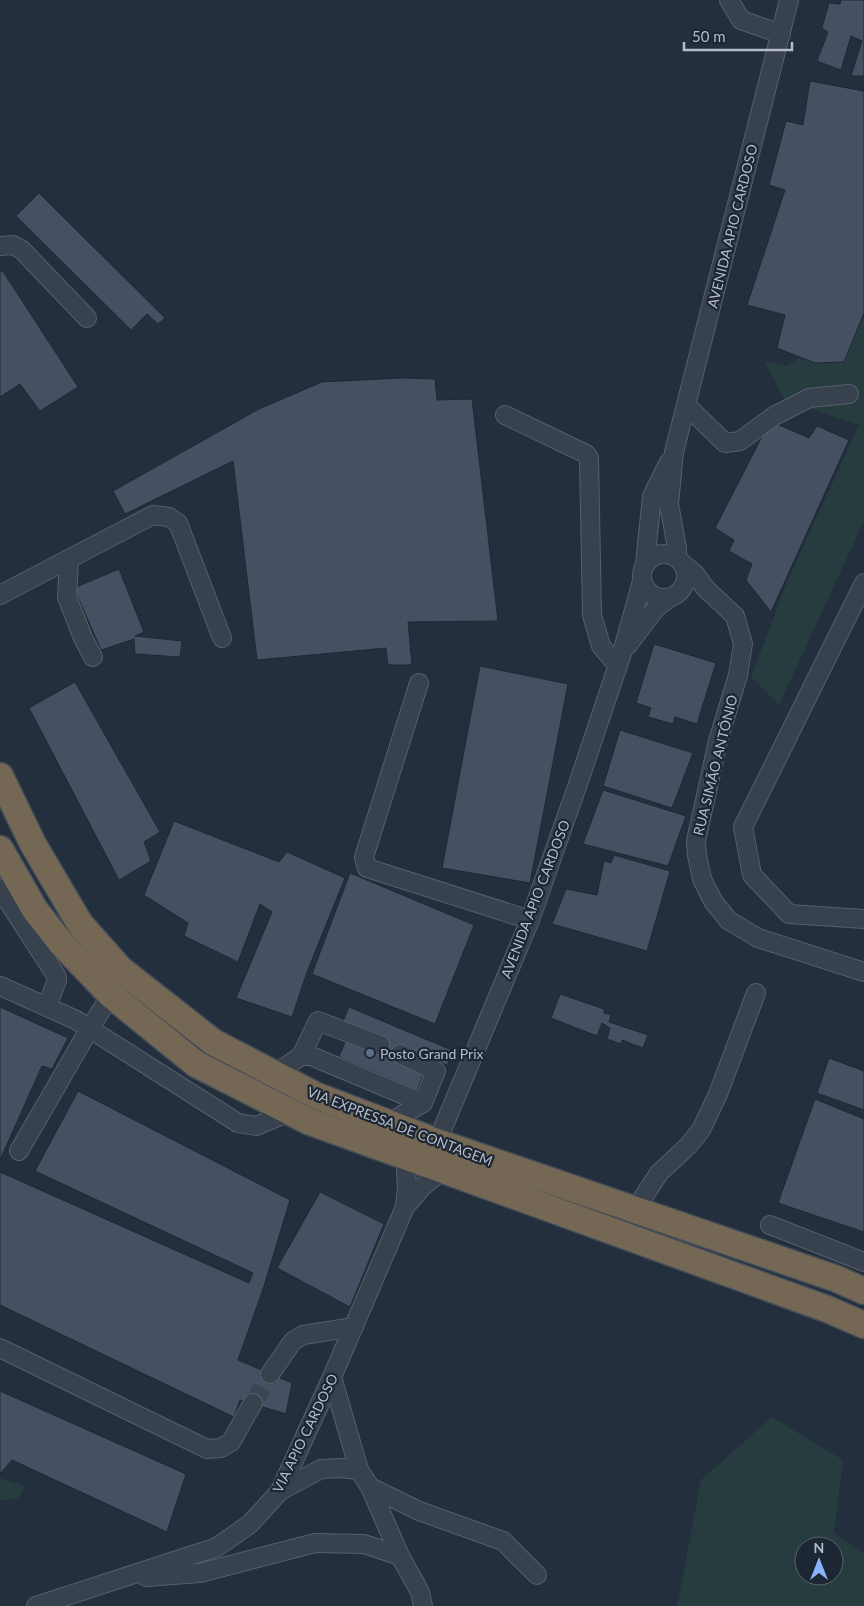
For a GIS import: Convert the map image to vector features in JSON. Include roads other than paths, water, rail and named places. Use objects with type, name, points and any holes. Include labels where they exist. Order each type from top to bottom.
[{"type":"highway","name":"VIA EXPRESSA DE CONTAGEM","points":[[0,776],[33,844],[80,924],[120,969],[213,1042],[316,1096],[437,1142],[837,1279],[864,1291]]},
{"type":"highway","name":"VIA EXPRESSA DE CONTAGEM","points":[[0,849],[35,910],[61,943],[111,996],[196,1064],[308,1121],[827,1309],[864,1325]]},
{"type":"street","points":[[729,0],[741,20],[781,34]]},
{"type":"street","name":"AVENIDA APIO CARDOSO","points":[[680,561],[669,504],[674,452],[790,0]]},
{"type":"street","points":[[0,246],[12,246],[22,250],[86,318]]},
{"type":"street","points":[[686,405],[725,444],[740,441],[774,416],[809,398],[849,394]]},
{"type":"street","points":[[505,415],[586,454],[589,458],[592,615],[601,646],[620,660]]},
{"type":"street","name":"AVENIDA APIO CARDOSO","points":[[437,1142],[530,920],[579,781],[620,660],[644,572],[652,496],[674,452]]},
{"type":"street","points":[[0,595],[154,515],[169,517],[178,523],[222,638]]},
{"type":"street","points":[[673,597],[683,589],[687,572],[680,561],[669,554],[660,554],[652,557],[644,572],[645,589],[651,595],[660,598],[673,597],[693,589],[706,589]]},
{"type":"street","points":[[69,559],[67,596],[83,638],[93,657]]},
{"type":"street","name":"RUA SIMÃO ANTÔNIO","points":[[680,561],[695,574],[706,589],[734,616],[743,644],[738,675],[718,742],[696,841],[702,879],[713,900],[728,920],[758,938],[864,972]]},
{"type":"street","points":[[864,583],[743,827],[752,875],[790,914],[864,919]]},
{"type":"street","name":"AVENIDA APIO CARDOSO","points":[[620,660],[656,608],[673,597]]},
{"type":"street","points":[[419,683],[364,858],[367,868],[530,920]]},
{"type":"street","points":[[0,889],[57,977],[47,1007]]},
{"type":"street","points":[[0,986],[90,1028],[238,1123],[256,1126],[290,1112]]},
{"type":"street","points":[[635,1210],[659,1173],[688,1146],[701,1130],[718,1094],[756,993]]},
{"type":"street","points":[[19,1151],[90,1028],[111,996]]},
{"type":"street","points":[[275,1074],[301,1056],[318,1020],[380,1045]]},
{"type":"street","points":[[388,1123],[423,1103],[436,1070],[400,1054]]},
{"type":"street","points":[[301,1056],[311,1056],[423,1103]]},
{"type":"street","name":"VIA APIO CARDOSO","points":[[36,1606],[217,1547],[250,1524],[280,1491],[332,1377],[405,1207],[407,1187],[405,1156]]},
{"type":"street","name":"VIA APIO CARDOSO","points":[[405,1207],[422,1187],[443,1170]]},
{"type":"street","points":[[770,1225],[864,1262]]},
{"type":"street","points":[[270,1374],[292,1341],[303,1335],[354,1327]]},
{"type":"street","points":[[0,1348],[207,1449],[221,1448],[231,1442],[253,1403]]},
{"type":"street","points":[[332,1377],[359,1470],[370,1487],[400,1556],[420,1592],[422,1606]]},
{"type":"street","points":[[280,1491],[321,1470],[340,1468],[359,1470]]},
{"type":"street","points":[[370,1487],[419,1511],[503,1541],[537,1575]]},
{"type":"street","points":[[115,1580],[200,1573],[315,1543],[364,1544],[400,1556]]},
{"type":"tunnel","points":[[253,1403],[270,1374]]},
{"type":"place","name":"Posto Grand Prix","points":[[370,1053]]}]
